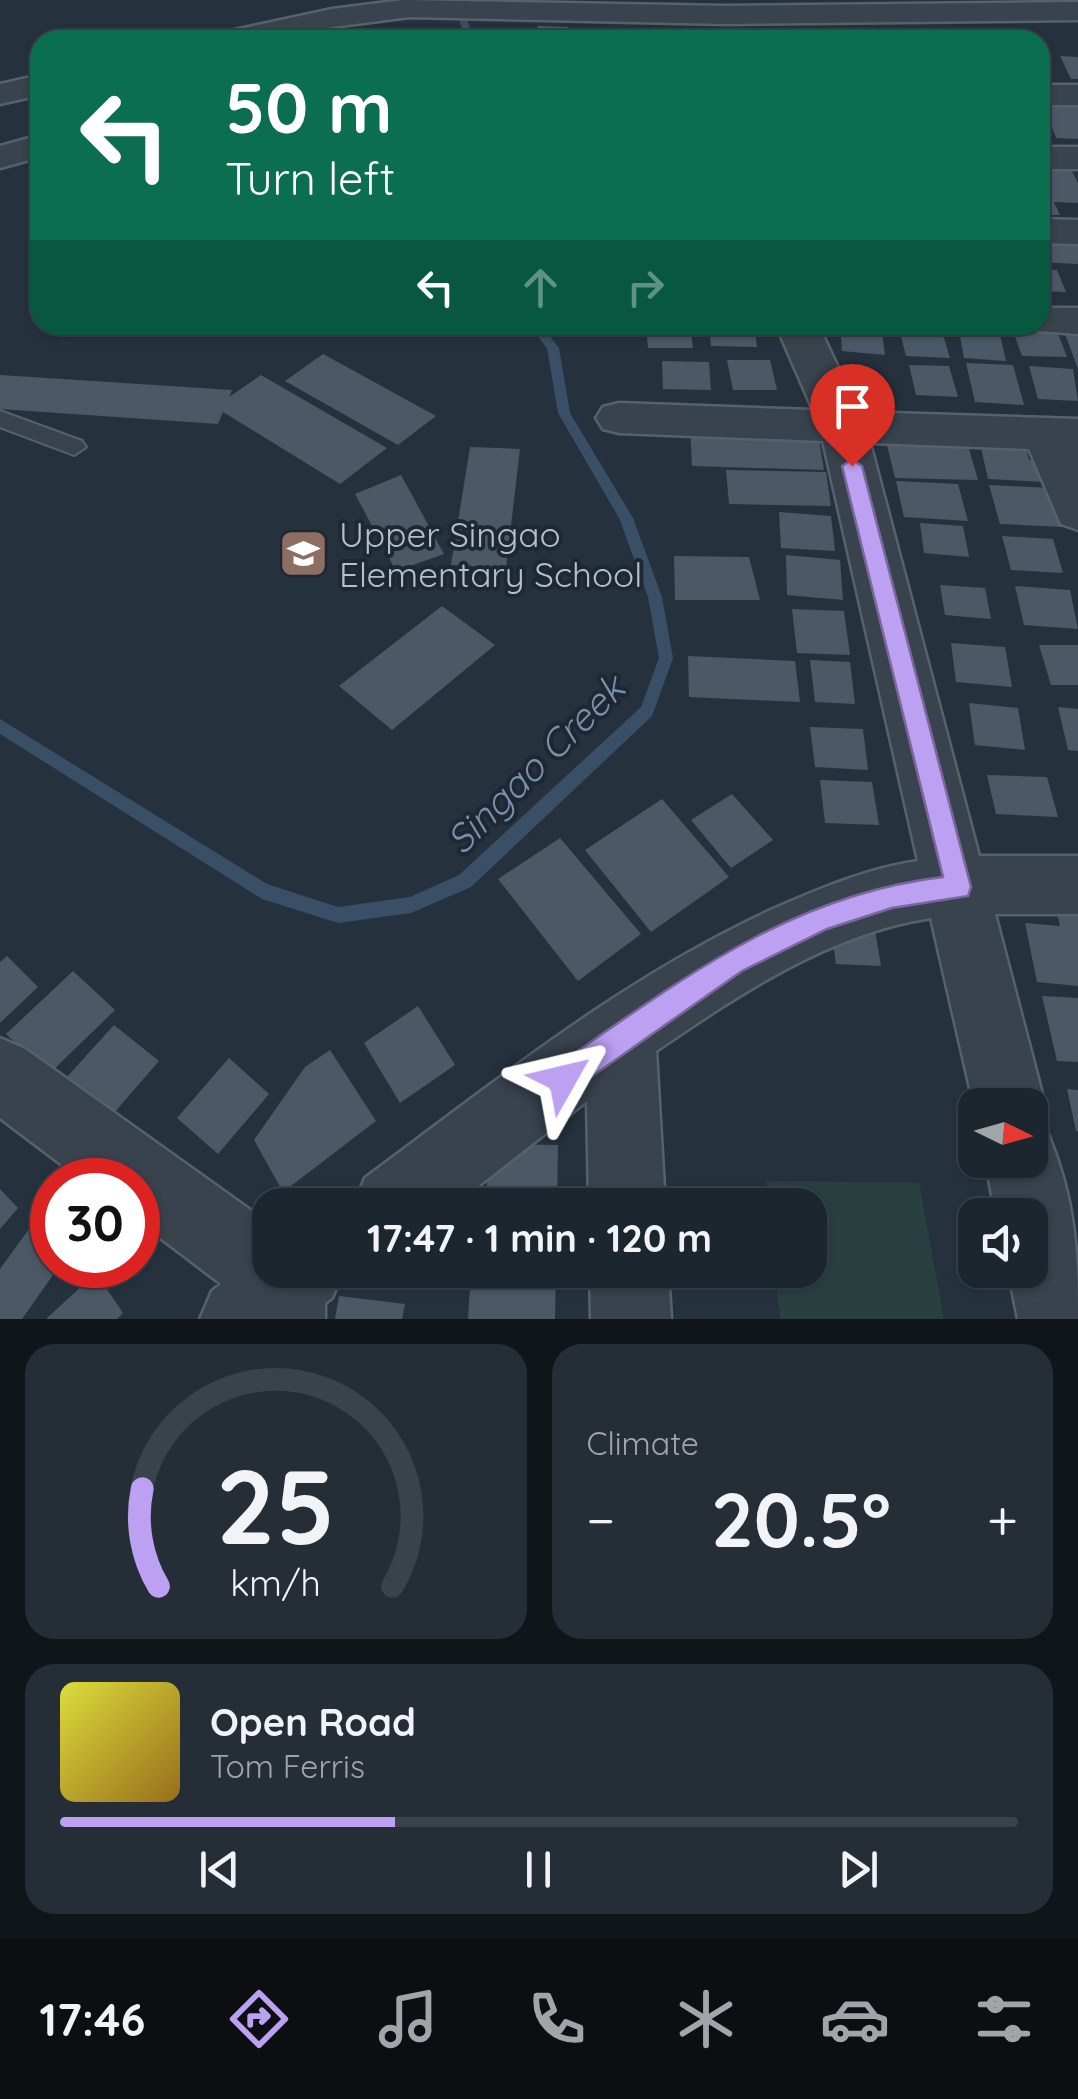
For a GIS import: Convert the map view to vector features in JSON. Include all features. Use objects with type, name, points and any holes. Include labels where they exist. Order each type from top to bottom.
[{"type":"street","points":[[308,30],[410,8],[616,7],[729,18],[1078,11]]},
{"type":"street","points":[[0,94],[30,88]]},
{"type":"street","points":[[1050,95],[1078,95]]},
{"type":"street","points":[[0,158],[30,149]]},
{"type":"street","points":[[1050,158],[1078,158]]},
{"type":"street","points":[[1050,231],[1078,232]]},
{"type":"street","points":[[1050,321],[1078,321]]},
{"type":"street","points":[[801,335],[842,427],[1005,1088]]},
{"type":"street","points":[[620,418],[1062,434],[1078,512]]},
{"type":"street","points":[[415,1188],[620,1036],[732,962],[821,918],[892,895],[958,887],[1078,885]]},
{"type":"street","points":[[620,1036],[626,1188]]},
{"type":"street","points":[[0,1074],[279,1298]]},
{"type":"street","points":[[1026,1178],[1058,1319]]},
{"type":"street","points":[[630,1288],[631,1319]]},
{"type":"lane","points":[[0,420],[74,447]]},
{"type":"green space","points":[[766,1181],[919,1183],[944,1319],[780,1319],[777,1288],[827,1288],[827,1188],[767,1188]]},
{"type":"building","points":[[538,26],[568,27],[568,30],[537,30]]},
{"type":"building","points":[[1060,56],[1078,57],[1078,79],[1071,79]]},
{"type":"building","points":[[1050,101],[1078,102],[1078,139],[1056,138],[1050,122]]},
{"type":"building","points":[[1050,158],[1066,159],[1078,183],[1078,203],[1054,202],[1060,215],[1050,215]]},
{"type":"building","points":[[1050,234],[1078,235],[1078,264],[1050,263]]},
{"type":"building","points":[[1050,270],[1057,270],[1066,292],[1050,291]]},
{"type":"building","points":[[1061,323],[1078,324],[1078,369]]},
{"type":"building","points":[[1050,326],[1055,326],[1067,357],[1022,356],[1015,335],[1050,335]]},
{"type":"building","points":[[647,335],[691,335],[693,348],[648,348]]},
{"type":"building","points":[[710,335],[755,335],[757,347],[711,346]]},
{"type":"building","points":[[841,335],[882,335],[885,355],[842,351]]},
{"type":"building","points":[[901,335],[943,335],[950,358],[906,356]]},
{"type":"building","points":[[960,335],[1000,335],[1006,361],[964,358]]},
{"type":"building","points":[[323,354],[436,416],[398,445],[285,381]]},
{"type":"building","points":[[727,360],[770,360],[777,390],[733,390]]},
{"type":"building","points":[[662,361],[709,362],[711,390],[663,389]]},
{"type":"building","points":[[966,363],[1013,365],[1024,405],[975,402]]},
{"type":"building","points":[[909,365],[949,366],[958,397],[916,395]]},
{"type":"building","points":[[1029,366],[1073,369],[1078,401],[1038,399]]},
{"type":"building","points":[[0,375],[232,390],[229,397],[261,375],[387,448],[340,484],[223,412],[218,424],[0,409]]},
{"type":"building","points":[[690,424],[817,428],[824,470],[692,466]]},
{"type":"building","points":[[884,433],[965,435],[978,480],[895,478]]},
{"type":"building","points":[[979,439],[1024,441],[1029,460],[1040,461],[1046,482],[988,479]]},
{"type":"building","points":[[470,447],[520,449],[506,568],[451,565]]},
{"type":"building","points":[[726,470],[826,472],[831,506],[729,504]]},
{"type":"building","points":[[401,475],[444,554],[396,571],[355,494]]},
{"type":"building","points":[[896,481],[958,484],[968,521],[904,517]]},
{"type":"building","points":[[989,485],[1051,488],[1062,527],[1000,524]]},
{"type":"building","points":[[779,512],[831,516],[835,551],[781,548]]},
{"type":"building","points":[[920,523],[963,526],[969,557],[924,553]]},
{"type":"building","points":[[1002,536],[1053,539],[1063,573],[1011,570]]},
{"type":"building","points":[[786,555],[840,560],[843,600],[787,595]]},
{"type":"building","points":[[674,556],[749,557],[760,600],[675,600]]},
{"type":"building","points":[[940,585],[985,588],[991,619],[945,615]]},
{"type":"building","points":[[1015,586],[1070,590],[1078,629],[1024,625]]},
{"type":"building","points":[[442,606],[495,645],[392,730],[339,686]]},
{"type":"building","points":[[792,609],[844,611],[850,655],[797,653]]},
{"type":"building","points":[[951,643],[1005,647],[1012,687],[956,682]]},
{"type":"building","points":[[1039,645],[1078,645],[1078,685],[1051,685]]},
{"type":"building","points":[[688,656],[795,661],[800,702],[689,697]]},
{"type":"building","points":[[810,660],[850,662],[855,704],[815,702]]},
{"type":"building","points":[[969,703],[1018,708],[1025,750],[975,745]]},
{"type":"building","points":[[1058,707],[1078,709],[1078,751],[1068,750]]},
{"type":"building","points":[[810,727],[863,729],[868,770],[815,767]]},
{"type":"building","points":[[987,775],[1047,777],[1058,817],[996,814]]},
{"type":"building","points":[[820,780],[872,782],[879,825],[825,823]]},
{"type":"building","points":[[732,794],[773,840],[731,868],[691,820]]},
{"type":"building","points":[[662,799],[729,877],[651,932],[585,850]]},
{"type":"building","points":[[560,838],[641,934],[578,981],[498,879]]},
{"type":"building","points":[[1054,898],[1078,900],[1078,986],[1037,982],[1025,923],[1060,926]]},
{"type":"building","points":[[831,928],[875,930],[881,966],[836,964]]},
{"type":"building","points":[[7,956],[38,987],[0,1023],[0,962]]},
{"type":"building","points":[[73,971],[115,1010],[48,1075],[6,1034]]},
{"type":"building","points":[[1042,996],[1078,998],[1078,1062],[1057,1061]]},
{"type":"building","points":[[418,1006],[455,1065],[400,1103],[364,1043]]},
{"type":"building","points":[[114,1025],[159,1061],[100,1129],[56,1089]]},
{"type":"building","points":[[330,1050],[376,1121],[288,1188],[281,1188],[254,1140],[305,1067]]},
{"type":"building","points":[[229,1058],[269,1094],[218,1154],[177,1118]]},
{"type":"building","points":[[1067,1089],[1078,1090],[1078,1131],[1076,1131]]},
{"type":"building","points":[[489,1144],[558,1145],[557,1188],[487,1188]]},
{"type":"building","points":[[0,1189],[18,1208],[0,1229]]},
{"type":"building","points":[[30,1230],[30,1288],[44,1288],[22,1319],[0,1319],[0,1269]]},
{"type":"building","points":[[80,1288],[106,1288],[123,1313],[117,1319],[46,1319]]},
{"type":"building","points":[[470,1288],[556,1288],[555,1319],[468,1319]]},
{"type":"building","points":[[339,1296],[405,1304],[402,1319],[335,1319]]},
{"type":"waterway","name":"Singao Creek","points":[[462,15],[466,30]]},
{"type":"waterway","name":"Singao Creek","points":[[0,726],[262,891],[338,915],[411,905],[465,881],[647,711],[666,658],[655,597],[626,518],[564,413],[553,348],[543,335]]},
{"type":"place","name":"Upper Singao Elementary School","points":[[304,554]]},
{"type":"route","points":[[563,1079],[732,962],[821,918],[892,895],[958,887],[852,466]]}]
